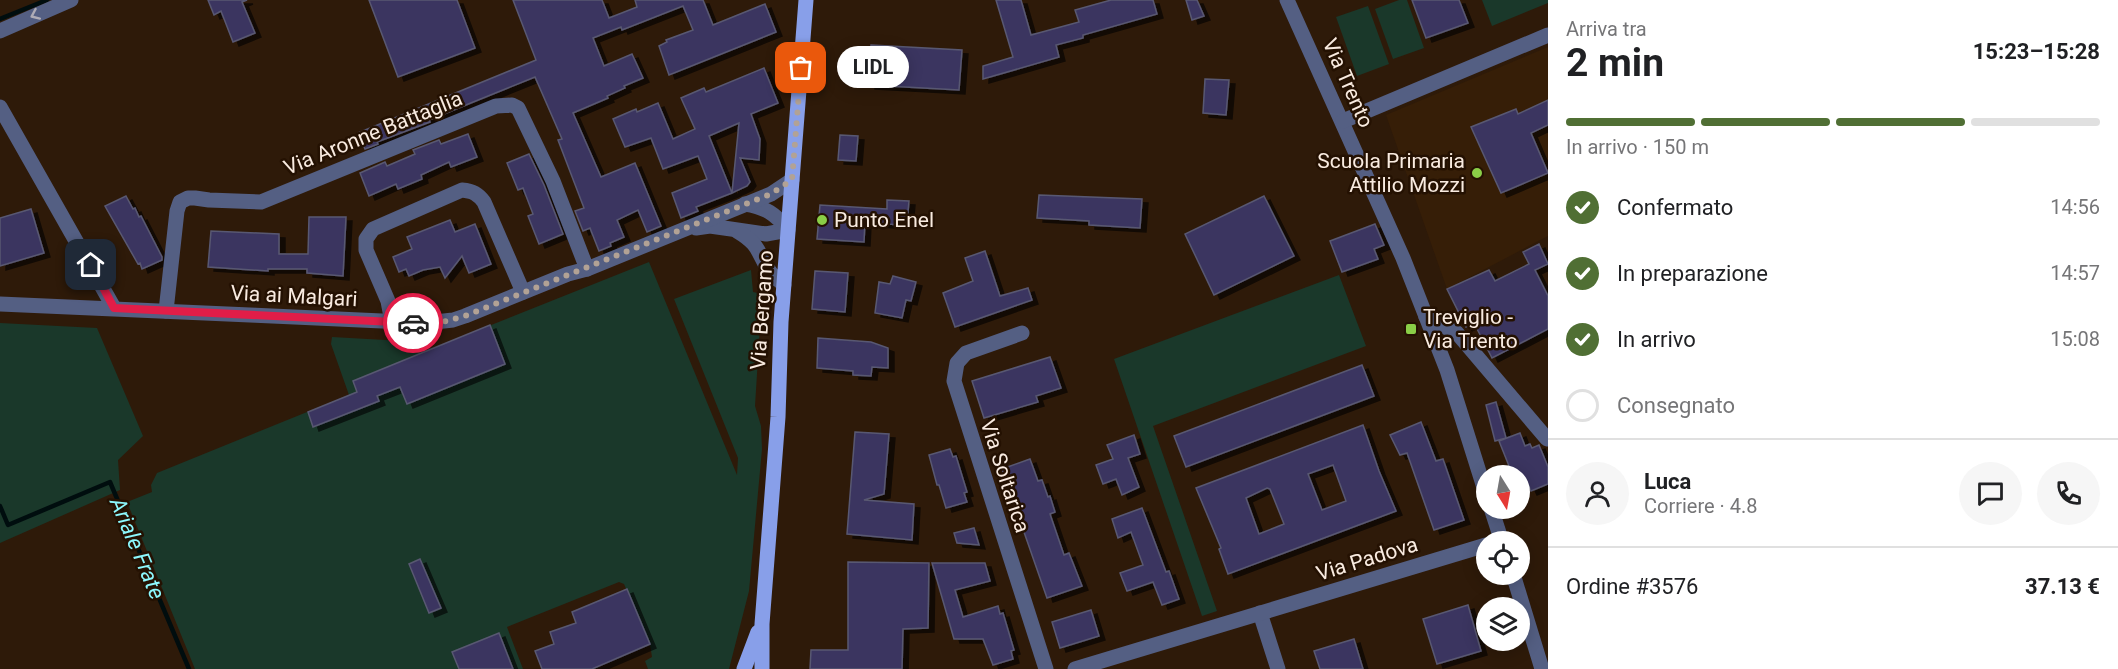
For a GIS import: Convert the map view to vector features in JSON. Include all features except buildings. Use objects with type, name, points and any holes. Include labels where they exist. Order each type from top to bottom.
[{"type":"main road","name":"Via Bergamo","points":[[762,669],[762,624],[778,417],[784,285],[807,0]]},
{"type":"main road","name":"Via Bergamo","points":[[744,669],[762,624]]},
{"type":"street","points":[[0,31],[71,0]]},
{"type":"street","name":"Via Trento","points":[[1287,0],[1403,258],[1447,370],[1477,465]]},
{"type":"street","points":[[1343,121],[1548,35]]},
{"type":"street","name":"Via Aronne Battaglia","points":[[166,311],[180,202],[188,198],[195,198],[261,202],[496,106],[512,105],[518,108],[553,181],[587,269]]},
{"type":"street","points":[[0,107],[114,308]]},
{"type":"street","name":"Via ai Malgari","points":[[0,304],[392,322],[426,323],[453,320],[568,274],[587,269],[771,194],[792,180]]},
{"type":"street","points":[[392,322],[388,301],[366,250],[366,239],[373,229],[462,190],[471,190],[484,202],[523,292]]},
{"type":"street","points":[[744,204],[769,210],[788,230]]},
{"type":"street","name":"Via ai Malgari","points":[[677,232],[710,226],[766,234],[788,230]]},
{"type":"street","points":[[735,230],[749,238],[759,249],[770,273],[784,285]]},
{"type":"street","points":[[1426,317],[1457,333],[1547,439]]},
{"type":"street","name":"Via Soltarica","points":[[1022,333],[966,353],[957,363],[954,381],[1046,669]]},
{"type":"street","name":"Via Padova","points":[[1075,669],[1476,548]]},
{"type":"street","points":[[1515,585],[1542,669]]},
{"type":"street","points":[[1260,613],[1278,669]]},
{"type":"shaded area","name":"Scuola Primaria Attilio Mozzi","points":[[1548,47],[1548,236],[1447,289],[1386,115]]},
{"type":"green space","points":[[1399,0],[1407,0],[1424,48],[1393,59],[1375,9]]},
{"type":"green space","points":[[1482,0],[1548,0],[1548,3],[1492,26]]},
{"type":"green space","points":[[1368,6],[1389,64],[1357,76],[1336,17]]},
{"type":"green space","points":[[649,262],[737,475],[738,458],[674,299],[751,270],[753,292],[762,294],[755,406],[761,426],[762,449],[749,591],[729,669],[648,669],[645,661],[652,657],[650,644],[624,584],[619,582],[507,627],[523,669],[195,669],[127,502],[152,492],[151,485],[157,473],[349,395],[331,344],[332,337],[421,342],[426,351]]},
{"type":"green space","points":[[1339,275],[1366,346],[1153,426],[1217,611],[1202,616],[1114,359]]},
{"type":"green space","points":[[0,323],[97,328],[143,436],[118,460],[120,490],[0,543]]},
{"type":"waterway","name":"Ariale Frate","points":[[0,19],[47,0]]},
{"type":"waterway","name":"Ariale Frate","points":[[0,506],[8,525],[110,482],[189,669]]},
{"type":"way so far","points":[[413,323],[442,322],[465,316],[771,194],[792,180],[801,68]]},
{"type":"place","name":"LIDL","points":[[801,68]]},
{"type":"place","name":"Scuola Primaria Attilio Mozzi","points":[[1477,173]]},
{"type":"place","name":"Punto Enel","points":[[822,220]]},
{"type":"place","name":"Treviglio - Via Trento","points":[[1411,329]]},
{"type":"route","points":[[91,265],[114,308],[413,323]]}]
